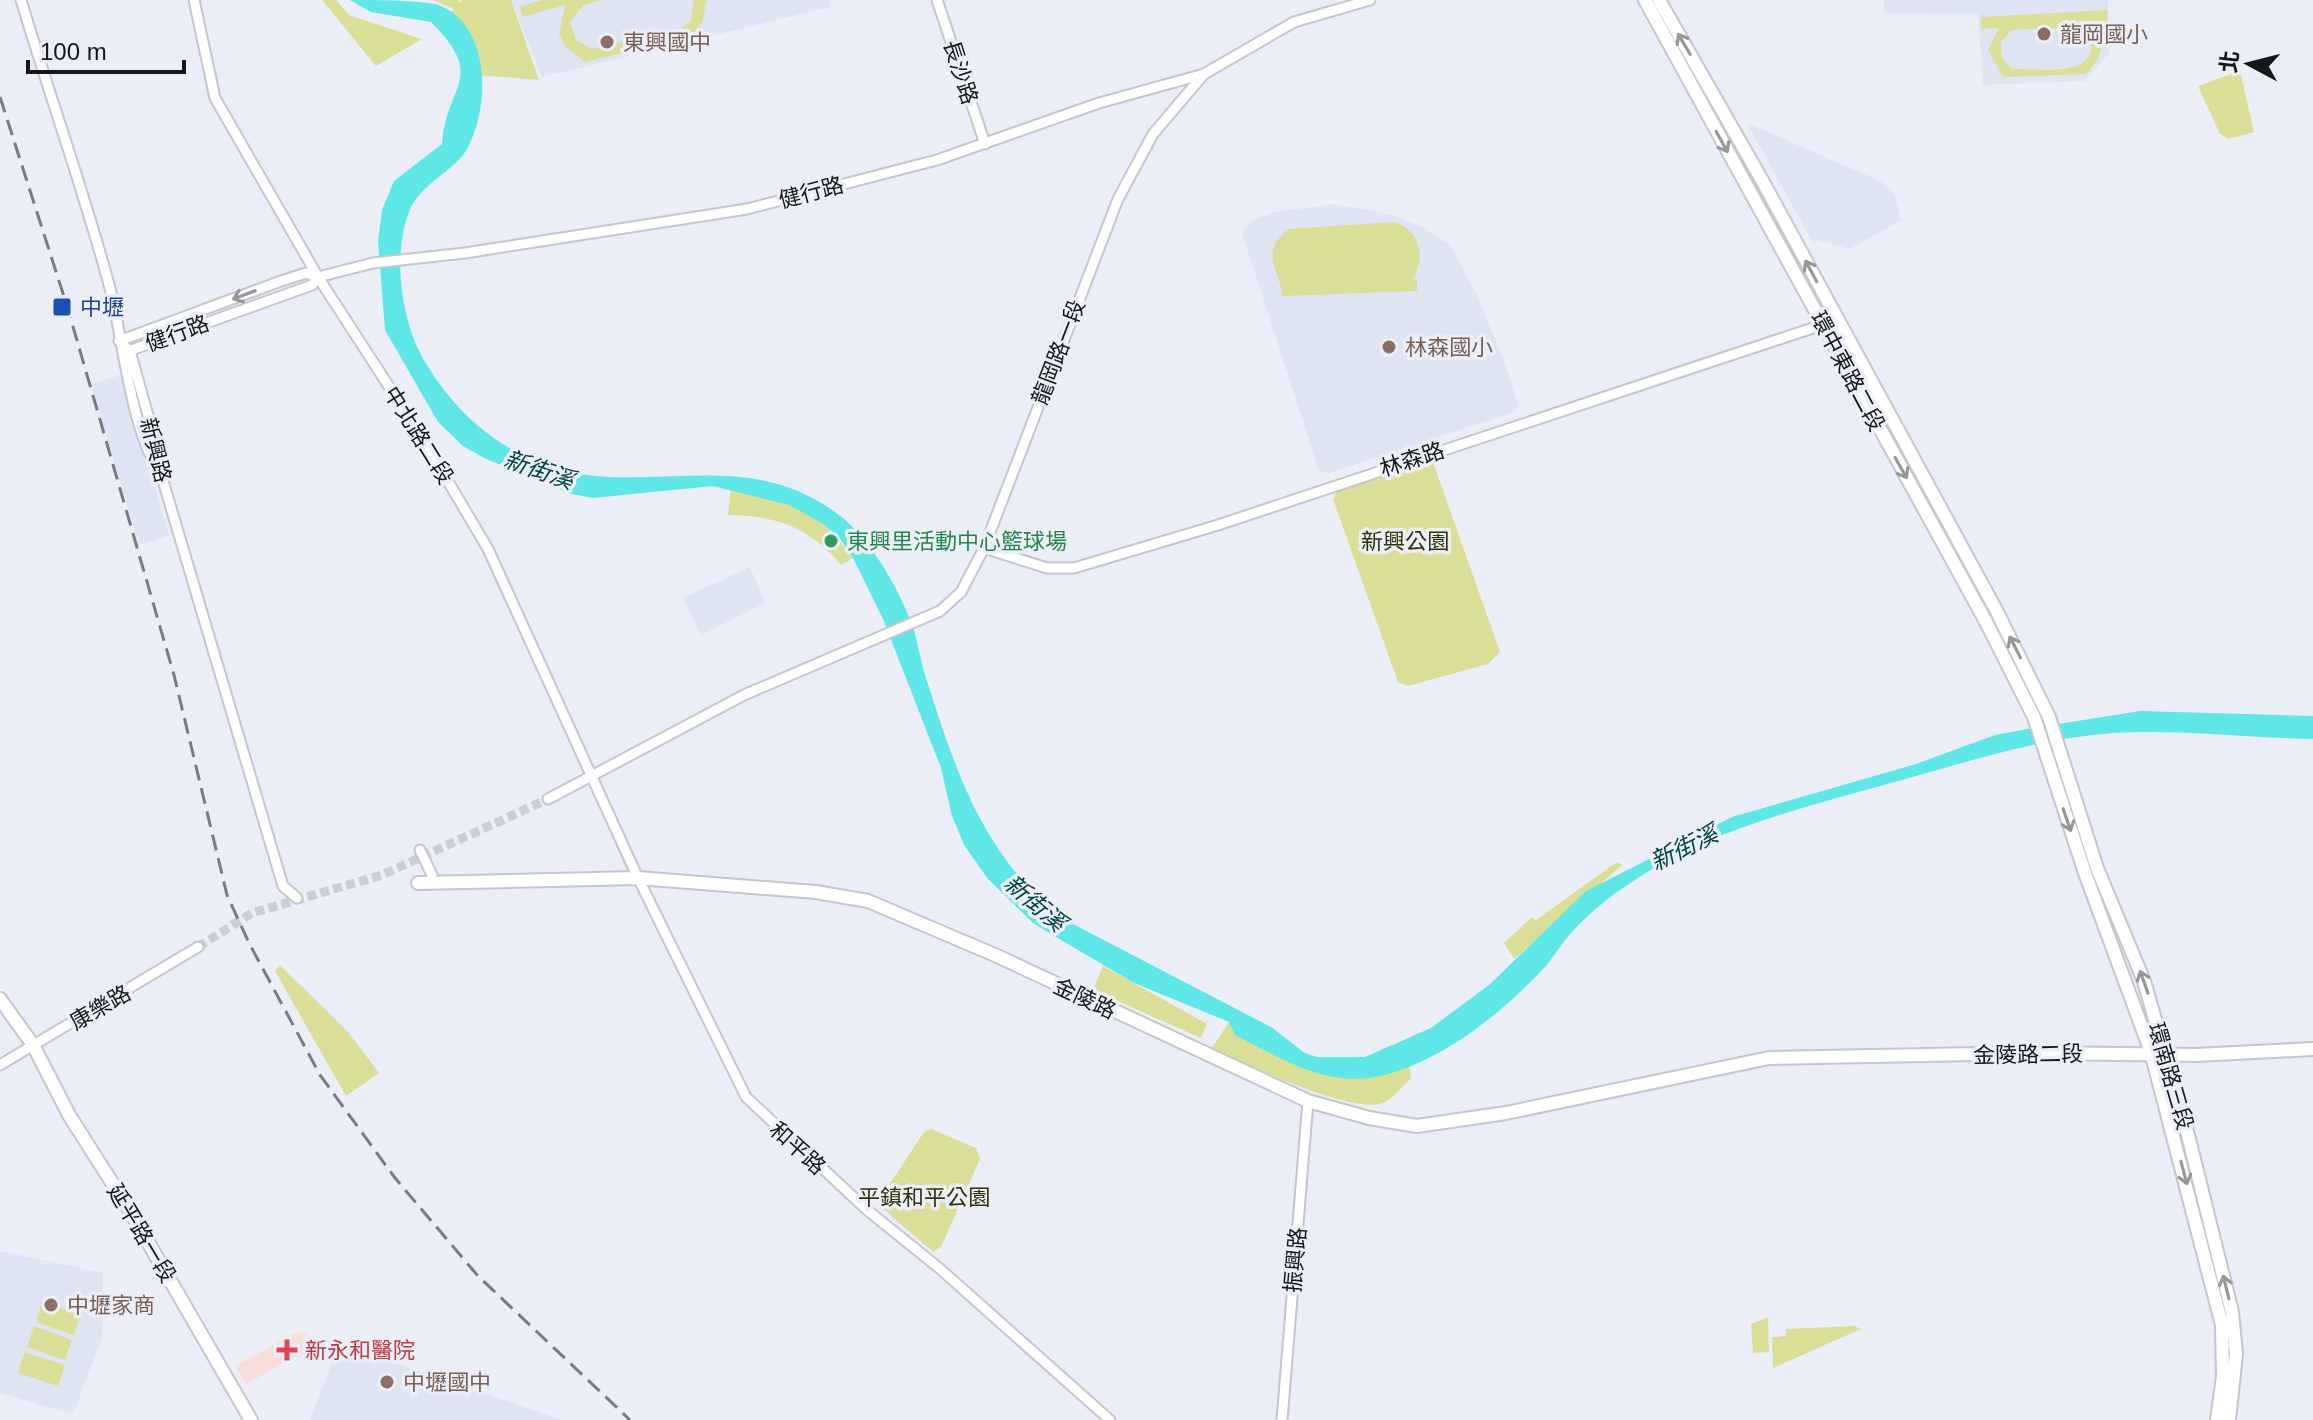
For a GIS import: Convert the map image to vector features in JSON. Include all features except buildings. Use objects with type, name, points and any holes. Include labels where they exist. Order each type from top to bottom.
[{"type":"main road","name":"環中東路二段","points":[[1645,0],[1996,610],[2049,717],[2058,744]]},
{"type":"main road","name":"環中東路二段","points":[[1659,0],[2034,717],[2044,746]]},
{"type":"main road","name":"環南路三段","points":[[2058,744],[2097,868],[2144,981],[2232,1312],[2236,1354],[2229,1420]]},
{"type":"main road","name":"環南路三段","points":[[2044,746],[2085,873],[2151,1052],[2222,1325],[2223,1376],[2217,1420]]},
{"type":"main road","name":"金陵路","points":[[418,883],[638,878],[816,892],[868,901],[995,955],[1308,1101],[1394,1124],[1428,1125],[1742,1063]]},
{"type":"main road","name":"延平路一段","points":[[0,999],[33,1045],[69,1115],[137,1221],[251,1420]]},
{"type":"main road","name":"金陵路二段","points":[[1742,1063],[1810,1056],[2271,1053],[2313,1049]]},
{"type":"street","points":[[21,0],[111,294],[119,341],[126,352],[154,464],[161,474]]},
{"type":"street","name":"中北路二段","points":[[194,0],[215,98],[318,277],[423,439],[488,549],[638,878]]},
{"type":"street","name":"長沙路","points":[[937,0],[985,144]]},
{"type":"street","points":[[1204,74],[1294,22],[1370,0]]},
{"type":"street","name":"健行路","points":[[119,341],[306,273],[318,277],[376,263],[747,209],[985,144],[1099,103],[1204,74]]},
{"type":"street","name":"龍岡路一段","points":[[592,774],[744,695],[882,633],[940,611],[952,602],[984,548],[1118,199],[1153,134],[1204,74]]},
{"type":"street","name":"健行路","points":[[126,352],[312,285],[318,277]]},
{"type":"street","name":"林森路","points":[[984,548],[1047,568],[1074,568],[1218,525],[1830,322]]},
{"type":"street","name":"新興路","points":[[126,352],[161,462],[161,474],[283,886],[297,898]]},
{"type":"street","points":[[548,799],[592,774]]},
{"type":"street","points":[[420,850],[432,875]]},
{"type":"street","name":"和平路","points":[[638,878],[746,1097],[845,1190],[1110,1420]]},
{"type":"street","name":"康樂路","points":[[0,1065],[198,947]]},
{"type":"street","name":"振興路","points":[[1282,1420],[1308,1101]]},
{"type":"shaded area","name":"東興國中","points":[[511,0],[828,0],[830,7],[542,77]]},
{"type":"shaded area","name":"龍岡國小","points":[[1884,0],[2108,0],[2109,53],[2085,81],[1983,85],[1978,14],[1884,13]]},
{"type":"shaded area","points":[[1747,123],[1880,181],[1895,195],[1901,220],[1850,249],[1817,240],[1813,243]]},
{"type":"shaded area","name":"林森國小","points":[[1335,204],[1392,215],[1418,225],[1450,245],[1476,293],[1506,367],[1518,405],[1514,412],[1328,473],[1319,471],[1243,236],[1244,228],[1255,219],[1276,212]]},
{"type":"shaded area","points":[[121,375],[169,536],[139,545],[91,384]]},
{"type":"shaded area","points":[[750,567],[765,603],[701,635],[683,598]]},
{"type":"shaded area","name":"中壢家商","points":[[0,1251],[103,1273],[102,1338],[73,1414],[0,1393]]},
{"type":"shaded area","name":"新永和醫院","points":[[299,1331],[322,1342],[246,1384],[236,1366]]},
{"type":"shaded area","name":"中壢國中","points":[[339,1344],[562,1420],[310,1420]]},
{"type":"green space","points":[[322,0],[336,0],[349,15],[422,39],[376,66]]},
{"type":"green space","points":[[433,0],[459,0],[458,4],[462,0],[511,0],[539,80],[476,75],[447,17],[454,9]]},
{"type":"green space","points":[[543,0],[601,0],[583,5],[570,23],[576,40],[592,49],[682,28],[691,20],[694,0],[707,0],[702,22],[692,36],[585,62],[567,48],[559,35],[565,5],[523,17],[520,6]]},
{"type":"green space","points":[[2107,10],[2107,22],[2091,24],[2099,38],[2101,50],[2086,74],[2003,77],[1988,50],[1999,28],[1981,29],[1981,17]],"holes":[[[2079,27],[2090,38],[2091,48],[2081,64],[2046,70],[2012,69],[2002,58],[2001,43],[2011,30]]]},
{"type":"green space","points":[[2240,71],[2254,132],[2229,139],[2220,134],[2198,86]]},
{"type":"green space","points":[[1394,222],[1410,231],[1418,245],[1419,262],[1413,279],[1417,280],[1417,291],[1282,296],[1272,254],[1279,238],[1289,229]]},
{"type":"green space","name":"新興公園","points":[[1425,461],[1434,465],[1500,652],[1488,664],[1408,686],[1398,682],[1333,499],[1338,489]]},
{"type":"green space","points":[[731,484],[767,493],[800,508],[829,530],[853,558],[841,565],[817,542],[791,526],[761,518],[728,515]]},
{"type":"green space","points":[[1617,862],[1622,865],[1514,959],[1504,943],[1532,917],[1536,920]]},
{"type":"green space","points":[[280,965],[348,1032],[379,1073],[346,1096],[275,971]]},
{"type":"green space","points":[[1103,966],[1207,1024],[1201,1038],[1093,990]]},
{"type":"green space","points":[[1229,1022],[1295,1062],[1409,1060],[1411,1078],[1383,1103],[1368,1105],[1323,1095],[1212,1048]]},
{"type":"green space","name":"平鎮和平公園","points":[[931,1129],[976,1148],[980,1159],[941,1247],[933,1252],[881,1207],[881,1197],[924,1132]]},
{"type":"green space","points":[[42,1302],[81,1315],[74,1335],[36,1322]]},
{"type":"green space","points":[[1768,1317],[1769,1352],[1753,1353],[1751,1324]]},
{"type":"green space","points":[[34,1326],[72,1340],[65,1360],[27,1347]]},
{"type":"green space","points":[[1854,1326],[1861,1329],[1773,1368],[1772,1337],[1786,1336],[1786,1329]]},
{"type":"green space","points":[[25,1352],[65,1365],[58,1386],[18,1373]]},
{"type":"water","name":"新街溪","points":[[350,0],[436,4],[454,14],[467,28],[476,47],[482,89],[475,131],[461,157],[414,202],[404,230],[400,269],[405,310],[418,348],[443,389],[461,410],[504,445],[553,468],[609,477],[728,476],[756,479],[812,497],[839,515],[872,549],[898,593],[913,629],[926,678],[962,781],[995,844],[1015,872],[1069,922],[1271,1027],[1305,1053],[1317,1057],[1365,1057],[1431,1028],[1489,985],[1586,891],[1732,817],[1916,764],[1995,735],[2140,711],[2313,716],[2313,739],[2154,732],[2077,737],[1976,759],[1762,820],[1663,863],[1616,893],[1578,925],[1546,966],[1512,999],[1474,1030],[1432,1056],[1388,1074],[1367,1078],[1347,1079],[1308,1070],[1235,1035],[1229,1022],[1134,983],[1051,934],[1033,923],[988,879],[964,845],[952,816],[941,768],[883,619],[853,558],[839,537],[820,522],[789,505],[713,486],[593,498],[572,494],[486,459],[463,446],[438,422],[385,330],[378,241],[382,210],[394,181],[442,144],[461,70],[448,41],[431,22],[371,12]]},
{"type":"tunnel","points":[[198,947],[252,913],[382,875],[548,799]]},
{"type":"railway","points":[[0,97],[67,306],[174,675],[227,895],[249,943],[320,1075],[395,1178],[478,1276],[630,1420]]},
{"type":"place","name":"龍岡國小","points":[[2044,34]]},
{"type":"place","name":"東興國中","points":[[607,42]]},
{"type":"place","name":"中壢","points":[[62,307]]},
{"type":"place","name":"林森國小","points":[[1389,347]]},
{"type":"place","name":"東興里活動中心籃球場","points":[[831,541]]},
{"type":"place","name":"中壢家商","points":[[51,1305]]},
{"type":"place","name":"新永和醫院","points":[[287,1350]]},
{"type":"place","name":"中壢國中","points":[[387,1382]]}]
